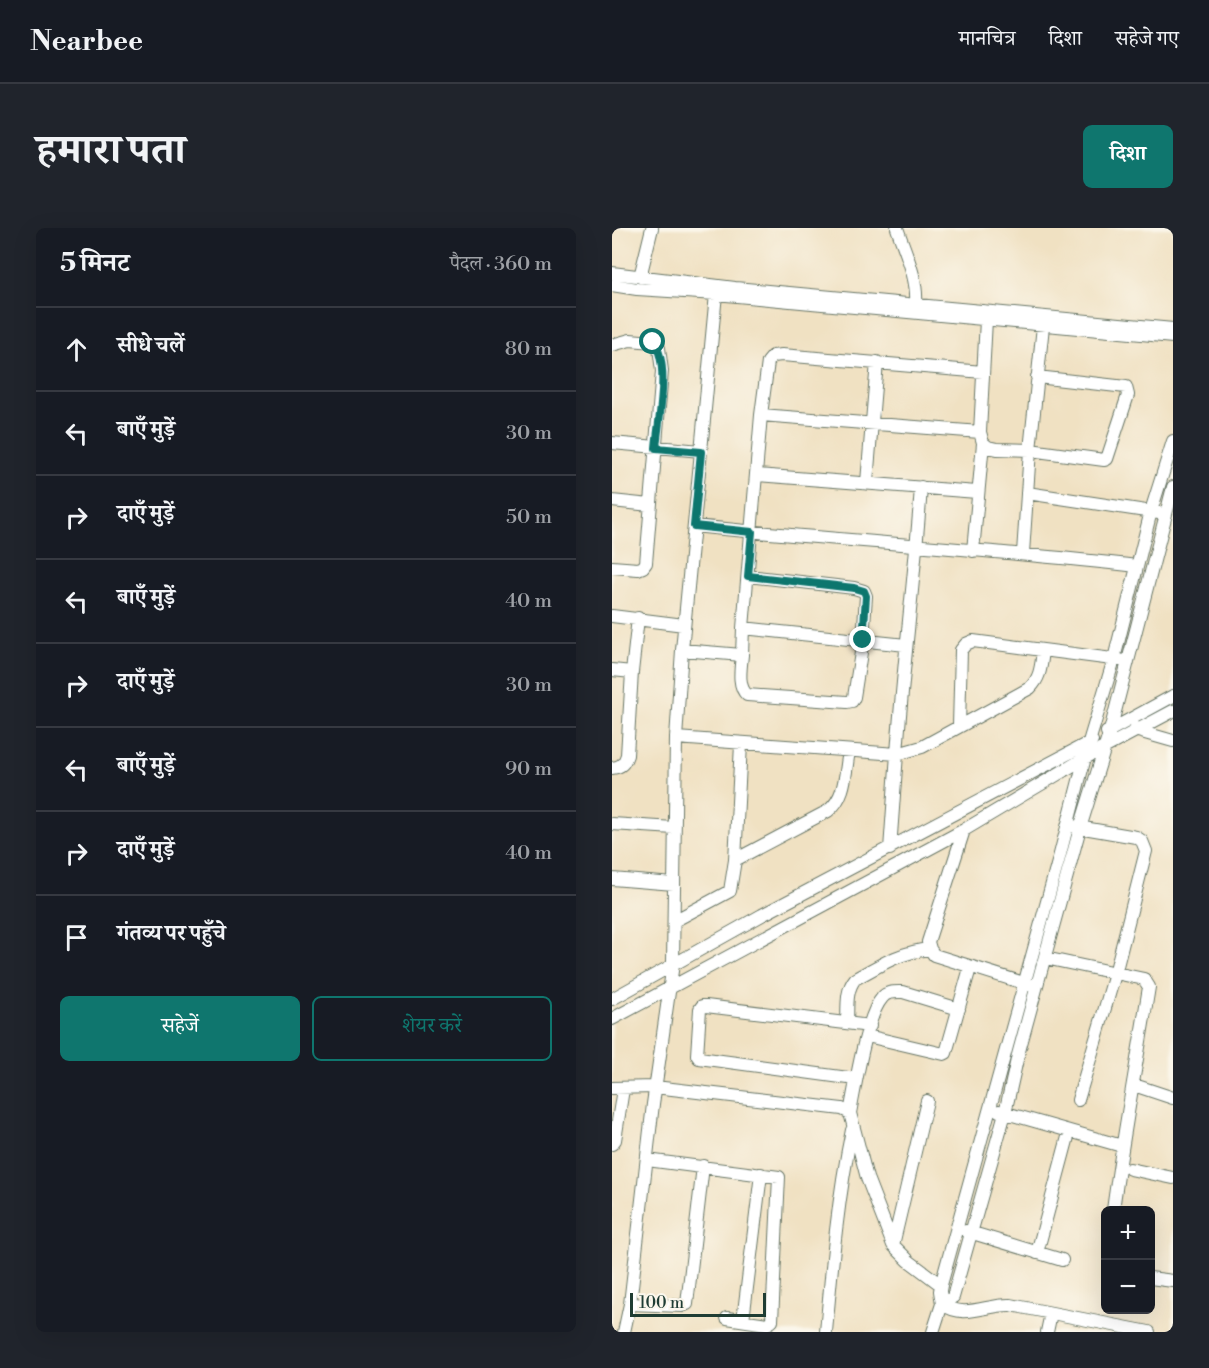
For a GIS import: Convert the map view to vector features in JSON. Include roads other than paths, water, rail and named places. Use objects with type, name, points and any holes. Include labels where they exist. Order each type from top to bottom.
[{"type":"street","points":[[640,277],[652,228]]},
{"type":"street","points":[[897,228],[914,278],[916,304]]},
{"type":"street","points":[[1173,329],[735,288],[617,274],[612,283],[637,289],[716,294],[1173,337]]},
{"type":"street","points":[[624,1332],[630,1304],[655,1087],[674,964],[676,738],[681,650],[716,294]]},
{"type":"street","points":[[973,551],[986,320]]},
{"type":"street","points":[[1023,553],[1029,450],[1043,326]]},
{"type":"street","points":[[612,345],[630,340],[653,342],[658,348],[662,371],[646,563],[638,569],[612,567]]},
{"type":"street","points":[[748,576],[864,591],[866,596],[863,640],[852,701],[747,694],[741,686],[743,628],[761,415],[768,362],[773,356],[782,354],[984,372]]},
{"type":"street","points":[[867,482],[877,362]]},
{"type":"street","points":[[761,415],[873,423],[981,437],[988,447],[997,449],[1029,450],[1107,459],[1128,390],[1123,386],[1037,376]]},
{"type":"street","points":[[942,1304],[953,1297],[1005,1113],[1018,1055],[1045,958],[1074,827],[1089,742],[1114,659],[1151,511],[1173,441]]},
{"type":"street","points":[[612,443],[701,452]]},
{"type":"street","points":[[757,475],[976,492]]},
{"type":"street","points":[[890,849],[921,487]]},
{"type":"street","points":[[933,1332],[942,1304],[941,1285],[991,1109],[1023,983],[1074,827],[1105,748],[1173,487]]},
{"type":"street","points":[[1027,493],[1166,514]]},
{"type":"street","points":[[612,501],[650,505]]},
{"type":"street","points":[[694,526],[917,547],[1023,553],[1137,566]]},
{"type":"street","points":[[612,616],[684,625]]},
{"type":"street","points":[[612,768],[620,767],[627,755],[638,618]]},
{"type":"street","points":[[743,628],[906,645]]},
{"type":"street","points":[[959,726],[961,650],[966,644],[974,641],[1128,661]]},
{"type":"street","points":[[681,650],[742,655]]},
{"type":"street","points":[[676,738],[897,754],[922,747],[1030,688],[1036,682],[1040,672],[1043,651]]},
{"type":"street","points":[[612,670],[632,672]]},
{"type":"street","points":[[612,1019],[964,830],[1105,748],[1173,696]]},
{"type":"street","points":[[612,999],[762,915],[1110,731],[1173,711]]},
{"type":"street","points":[[1134,725],[1173,741]]},
{"type":"street","points":[[674,921],[730,891],[735,861],[741,744]]},
{"type":"street","points":[[735,861],[828,812],[838,804],[849,751]]},
{"type":"street","points":[[612,824],[674,828]]},
{"type":"street","points":[[1074,827],[1136,837],[1144,845],[1146,851],[1115,974],[1078,1100]]},
{"type":"street","points":[[964,830],[928,942],[930,949],[933,955],[970,968],[1037,986]]},
{"type":"street","points":[[612,879],[674,884]]},
{"type":"street","points":[[848,1023],[850,985],[855,979],[907,952],[930,949]]},
{"type":"street","points":[[1045,958],[1144,979],[1149,987],[1114,1206]]},
{"type":"street","points":[[856,1078],[702,1059],[697,1055],[700,1009],[702,1006],[848,1023],[944,1054],[948,1051],[970,968]]},
{"type":"street","points":[[941,1285],[909,1261],[893,1245],[867,1178],[850,1113],[868,1031],[881,998],[894,992],[903,992],[959,1009]]},
{"type":"street","points":[[1134,1086],[1173,1098]]},
{"type":"street","points":[[612,1144],[615,1140],[617,1088],[655,1087],[842,1109],[850,1113]]},
{"type":"street","points":[[893,1245],[927,1101]]},
{"type":"street","points":[[991,1109],[1069,1133],[1122,1146]]},
{"type":"street","points":[[826,1332],[845,1161],[853,1126]]},
{"type":"street","points":[[1037,1253],[1069,1133]]},
{"type":"street","points":[[648,1160],[778,1176],[780,1179],[772,1321],[766,1324],[727,1318]]},
{"type":"street","points":[[630,1304],[682,1306],[687,1304],[703,1166]]},
{"type":"street","points":[[1130,1170],[1173,1178]]},
{"type":"street","points":[[743,1320],[762,1174]]},
{"type":"street","points":[[957,1228],[1062,1260]]},
{"type":"street","points":[[1155,1279],[1173,1281]]},
{"type":"street","points":[[942,1304],[952,1311],[976,1311],[1002,1305],[1149,1332]]},
{"type":"street","points":[[1047,1332],[1052,1313]]}]
